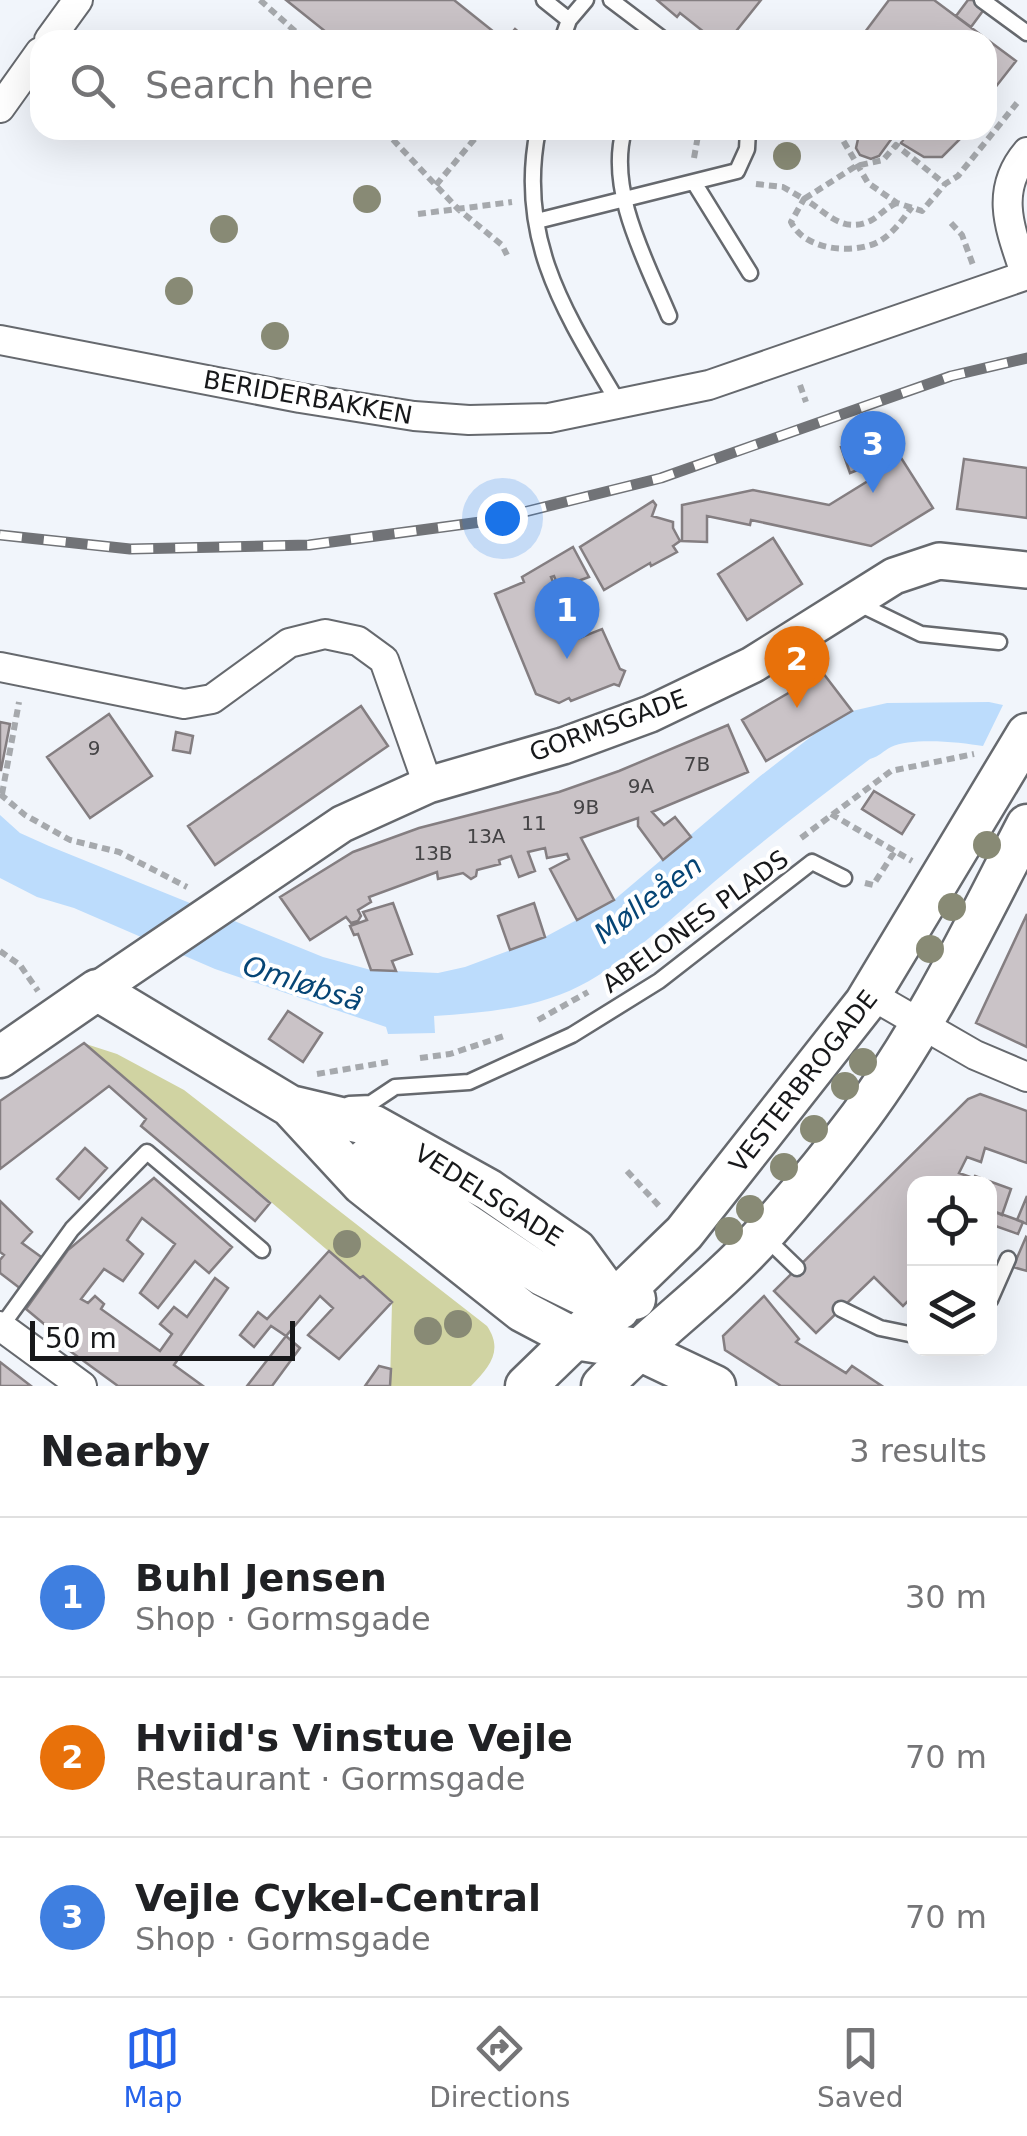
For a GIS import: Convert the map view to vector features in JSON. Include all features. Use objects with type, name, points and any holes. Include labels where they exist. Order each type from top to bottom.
[{"type":"main road","name":"VESTERBROGADE","points":[[526,1386],[684,1233],[871,995],[1019,748]]},
{"type":"main road","points":[[602,1386],[637,1348],[713,1284],[762,1235],[862,1115],[920,1025],[1027,825]]},
{"type":"main road","points":[[0,1057],[98,990],[290,1106],[542,1275],[579,1293],[615,1300],[671,1297],[713,1284]]},
{"type":"main road","points":[[290,1106],[362,1184],[522,1311],[575,1339],[637,1348],[715,1386]]},
{"type":"main road","points":[[615,1300],[637,1348]]},
{"type":"street","points":[[56,30],[78,0]]},
{"type":"street","points":[[0,108],[30,66]]},
{"type":"street","points":[[1026,275],[1009,226],[1007,202],[1013,168],[1027,152]]},
{"type":"street","name":"BERIDERBAKKEN","points":[[0,340],[414,416],[469,420],[549,418],[709,385],[1026,275]]},
{"type":"street","name":"GORMSGADE","points":[[98,990],[342,824],[428,784],[563,746],[650,714],[752,665],[894,576],[939,561],[1027,570]]},
{"type":"street","points":[[12,670],[184,704],[212,700],[289,643],[325,634],[358,641],[384,660],[428,784]]},
{"type":"street","points":[[871,995],[975,1055],[1027,1077]]},
{"type":"street","points":[[1,1326],[82,1386]]},
{"type":"lane","points":[[544,0],[569,20]]},
{"type":"lane","points":[[566,30],[586,0]]},
{"type":"lane","points":[[611,0],[651,30]]},
{"type":"lane","points":[[982,0],[1027,34]]},
{"type":"lane","points":[[537,140],[533,200],[548,276],[619,405]]},
{"type":"lane","points":[[623,140],[620,174],[626,200],[668,316]]},
{"type":"lane","points":[[537,221],[737,171],[747,140]]},
{"type":"lane","points":[[696,184],[750,274]]},
{"type":"lane","points":[[855,602],[922,634],[999,642]]},
{"type":"lane","name":"ABELONES PLADS","points":[[290,1106],[371,1103],[395,1087],[469,1082],[572,1035],[659,981],[812,862],[844,878]]},
{"type":"lane","points":[[1,1326],[72,1229],[148,1152],[262,1250]]},
{"type":"lane","points":[[762,1235],[797,1268]]},
{"type":"lane","points":[[997,1284],[1008,1260]]},
{"type":"lane","points":[[841,1309],[880,1328],[907,1334]]},
{"type":"path","points":[[260,0],[292,30]]},
{"type":"path","points":[[997,128],[1017,103]]},
{"type":"path","points":[[393,140],[458,209],[502,245],[507,255]]},
{"type":"path","points":[[436,186],[474,140]]},
{"type":"path","points":[[842,140],[868,184],[897,202],[922,210],[945,184],[958,176],[987,140]]},
{"type":"path","points":[[912,207],[898,226],[877,242],[848,250],[816,244],[793,228],[793,214],[804,199],[856,166],[884,160],[896,145],[945,184]]},
{"type":"path","points":[[737,171],[750,183],[783,187],[820,208],[833,222],[844,225],[870,221],[897,202]]},
{"type":"path","points":[[418,214],[533,200]]},
{"type":"path","points":[[951,222],[962,236],[982,292]]},
{"type":"path","points":[[12,670],[1,794],[25,816],[70,840],[119,852],[154,868],[217,907]]},
{"type":"path","points":[[786,850],[891,771],[1019,748]]},
{"type":"path","points":[[831,814],[941,878]]},
{"type":"path","points":[[844,878],[874,885],[895,851]]},
{"type":"path","points":[[0,951],[20,965],[55,1017]]},
{"type":"path","points":[[534,1022],[599,985]]},
{"type":"path","points":[[290,1106],[320,1071],[450,1054],[518,1031]]},
{"type":"path","points":[[627,1171],[684,1233]]},
{"type":"green space","points":[[86,1044],[117,1054],[184,1090],[487,1326],[494,1351],[483,1372],[471,1386],[390,1386],[392,1302]]},
{"type":"water","points":[[887,703],[1003,705],[983,746],[923,741],[891,747],[791,819],[606,971],[571,990],[533,1003],[434,1016],[435,1033],[388,1034],[386,1027],[215,969],[74,908],[37,897],[0,878],[0,815],[20,833],[49,846],[323,957],[371,970],[438,973],[545,937],[614,900],[759,777],[817,732],[852,711]]},
{"type":"building","points":[[286,0],[454,0],[492,30],[324,30]]},
{"type":"building","points":[[657,0],[761,0],[737,30],[701,30],[680,13],[677,17]]},
{"type":"building","points":[[889,0],[934,0],[974,30],[866,30]]},
{"type":"building","points":[[968,0],[991,0],[971,27],[956,16]]},
{"type":"building","points":[[997,47],[1016,61],[997,85]]},
{"type":"building","points":[[858,140],[891,140],[879,156],[871,159],[860,155]]},
{"type":"building","points":[[959,140],[942,157],[924,157],[901,143]]},
{"type":"building","points":[[884,431],[933,508],[871,546],[751,520],[750,525],[707,516],[707,542],[682,541],[682,505],[753,490],[829,505],[876,476],[870,465],[850,473],[841,447]]},
{"type":"building","points":[[964,459],[1027,468],[1027,518],[957,509]]},
{"type":"building","points":[[653,501],[656,505],[652,516],[673,522],[680,541],[673,546],[677,552],[604,590],[580,547]]},
{"type":"building","points":[[773,538],[802,584],[747,620],[718,574]]},
{"type":"building","points":[[573,547],[589,577],[559,588],[554,576],[551,577],[577,639],[602,629],[620,669],[625,671],[619,686],[614,684],[559,703],[536,694],[495,594],[524,582],[522,577]]},
{"type":"building","points":[[823,673],[852,711],[766,761],[742,720]]},
{"type":"building","points":[[361,706],[388,746],[215,865],[188,826]]},
{"type":"building","points":[[109,714],[152,776],[90,818],[47,757]]},
{"type":"building","points":[[0,722],[10,724],[1,770],[0,770]]},
{"type":"building","points":[[728,725],[748,772],[652,812],[664,825],[675,817],[691,837],[663,860],[638,826],[638,818],[581,838],[614,900],[577,920],[550,869],[569,859],[567,854],[547,858],[545,848],[528,852],[535,871],[519,877],[511,856],[499,860],[500,864],[477,870],[471,879],[463,873],[438,879],[437,872],[369,897],[371,902],[358,910],[358,921],[351,923],[346,917],[310,940],[280,897],[353,852],[419,828],[559,792]]},
{"type":"building","points":[[176,732],[193,736],[190,753],[173,750]]},
{"type":"building","points":[[874,791],[914,815],[902,834],[862,809]]},
{"type":"building","points":[[393,903],[412,954],[392,961],[396,971],[371,970],[358,934],[354,935],[350,926],[367,920],[363,912]]},
{"type":"building","points":[[534,903],[545,937],[510,950],[498,916]]},
{"type":"building","points":[[1027,914],[1027,1047],[976,1023]]},
{"type":"building","points":[[288,1011],[322,1033],[303,1062],[269,1039]]},
{"type":"building","points":[[84,1043],[270,1203],[255,1221],[141,1126],[146,1119],[109,1086],[0,1169],[0,1101]]},
{"type":"building","points":[[980,1094],[1027,1111],[1027,1163],[985,1148],[981,1162],[967,1157],[959,1173],[967,1176],[907,1176],[907,1302],[903,1306],[874,1277],[816,1333],[774,1291],[968,1099]]},
{"type":"building","points":[[85,1148],[107,1168],[79,1199],[57,1179]]},
{"type":"building","points":[[154,1178],[232,1247],[209,1273],[195,1261],[158,1308],[140,1293],[175,1244],[142,1218],[127,1240],[143,1254],[123,1281],[104,1269],[81,1299],[88,1303],[95,1296],[104,1304],[101,1309],[160,1351],[172,1334],[160,1324],[174,1307],[187,1317],[215,1278],[228,1288],[174,1365],[203,1386],[118,1386],[52,1338],[55,1333],[26,1309],[68,1250]]},
{"type":"building","points":[[997,1184],[1011,1189],[1002,1215],[997,1213]]},
{"type":"building","points":[[1027,1196],[1027,1224],[1017,1220]]},
{"type":"building","points":[[0,1201],[32,1232],[22,1243],[44,1259],[21,1289],[0,1273],[4,1255],[0,1252]]},
{"type":"building","points":[[997,1213],[1023,1222],[1018,1234],[997,1226]]},
{"type":"building","points":[[1027,1238],[1027,1271],[1013,1267]]},
{"type":"building","points":[[329,1251],[392,1302],[339,1359],[308,1335],[333,1308],[320,1296],[286,1336],[271,1326],[254,1347],[240,1335],[258,1312],[267,1319]]},
{"type":"building","points":[[764,1296],[799,1339],[796,1342],[846,1373],[852,1366],[882,1386],[781,1386],[725,1350],[723,1336]]},
{"type":"building","points":[[286,1336],[300,1348],[272,1386],[247,1386]]},
{"type":"building","points":[[0,1362],[31,1386],[0,1386]]},
{"type":"building","points":[[379,1366],[391,1369],[390,1386],[365,1386]]},
{"type":"railway","points":[[0,535],[130,549],[309,545],[488,521],[661,478],[951,376],[1027,358]]},
{"type":"place","name":"Vejle Cykel-Central","points":[[873,493]]},
{"type":"place","name":"Buhl Jensen","points":[[567,659]]},
{"type":"place","name":"Hviid's Vinstue Vejle","points":[[797,708]]},
{"type":"water label","name":"Mølleåen","points":[[648,899]]},
{"type":"water label","name":"Omløbså","points":[[303,983]]}]
